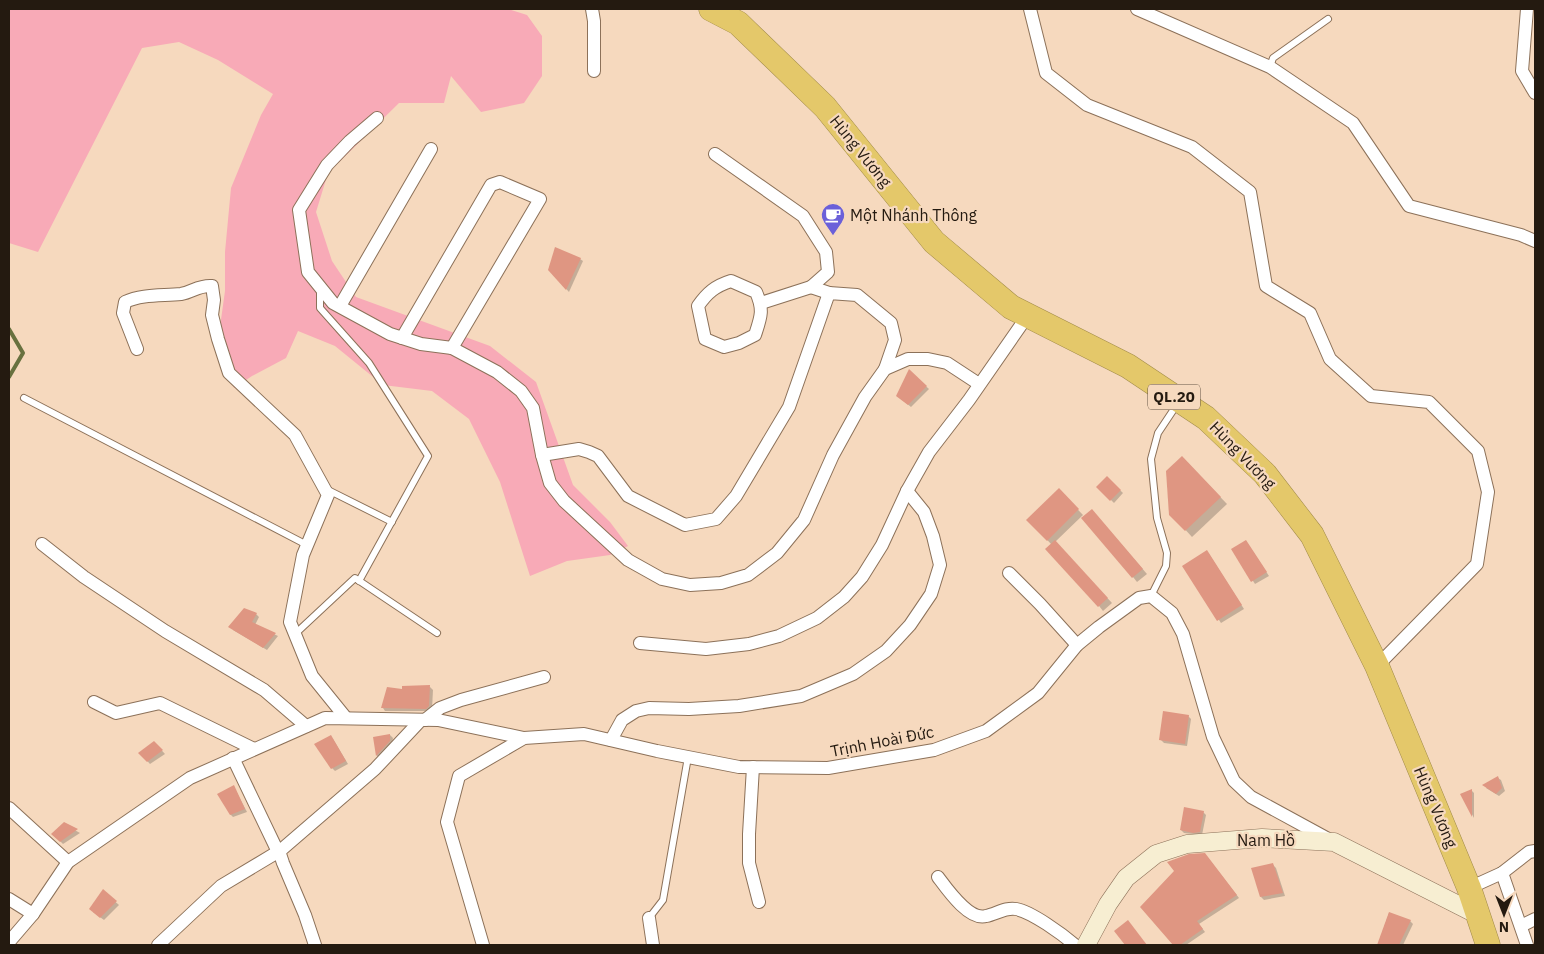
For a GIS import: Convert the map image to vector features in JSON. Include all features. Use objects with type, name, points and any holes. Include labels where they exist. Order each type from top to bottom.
[{"type":"highway","name":"Hùng Vương","points":[[712,9],[738,23],[825,107],[934,242],[1011,307],[1128,366],[1180,400],[1206,418],[1265,474],[1312,535],[1377,666],[1469,888],[1488,945]]},
{"type":"street","points":[[592,9],[594,21],[594,70]]},
{"type":"street","points":[[1030,9],[1046,72],[1087,105],[1192,148],[1250,192],[1266,286],[1310,313],[1330,359],[1372,396],[1429,402],[1478,451],[1488,492],[1477,564],[1377,666]]},
{"type":"street","points":[[1136,9],[1270,67],[1353,123],[1409,206],[1521,235],[1535,241]]},
{"type":"street","points":[[1527,9],[1522,70],[1535,93]]},
{"type":"street","points":[[377,118],[350,141],[327,165],[299,210],[308,272],[333,303],[390,334],[421,344],[452,348],[497,372],[521,391],[533,408],[542,455],[550,483],[564,502],[628,560],[662,579],[690,584],[720,583],[748,575],[777,553],[804,520],[833,455],[865,397],[884,369],[895,340],[891,323],[857,295],[829,294],[811,287]]},
{"type":"street","points":[[340,306],[431,149]]},
{"type":"street","points":[[715,154],[803,216],[826,252],[828,272],[811,287],[761,303]]},
{"type":"street","points":[[402,338],[491,184],[500,182],[540,199],[452,348]]},
{"type":"street","points":[[731,281],[756,292],[761,303],[761,318],[755,335],[739,343],[724,346],[705,339],[698,306],[707,293],[731,281]]},
{"type":"street","points":[[137,349],[123,313],[125,302],[134,298],[184,293],[203,285],[212,286],[214,300],[212,314],[229,373],[295,435],[328,495],[303,554],[290,622],[312,676],[346,718]]},
{"type":"street","points":[[542,455],[579,449],[589,452],[598,456],[628,496],[685,525],[716,519],[736,496],[789,407],[829,294]]},
{"type":"street","points":[[640,643],[706,649],[749,644],[779,636],[817,618],[844,597],[862,577],[882,545],[907,490],[929,452],[1028,315]]},
{"type":"street","points":[[884,369],[908,359],[928,359],[947,363],[979,384]]},
{"type":"street","points":[[611,740],[622,720],[636,712],[649,708],[689,709],[739,706],[801,696],[853,674],[886,651],[910,625],[931,594],[940,565],[933,536],[924,512],[907,490]]},
{"type":"street","points":[[42,544],[84,577],[165,631],[264,690],[306,726]]},
{"type":"street","points":[[1009,573],[1077,645]]},
{"type":"street","points":[[1151,596],[1172,613],[1183,634],[1213,737],[1234,781],[1251,797],[1334,842]]},
{"type":"street","name":"Trịnh Hoài Đức","points":[[483,945],[448,822],[459,776],[524,738],[584,734],[739,767],[828,768],[934,750],[986,731],[1038,693],[1077,645],[1132,602],[1139,598],[1151,596]]},
{"type":"street","points":[[158,945],[221,886],[280,851],[375,769],[423,720],[440,708],[461,700],[544,677]]},
{"type":"street","points":[[94,702],[116,713],[160,703],[254,749]]},
{"type":"street","points":[[9,942],[33,914],[68,862],[190,778],[325,718],[438,720],[524,738]]},
{"type":"street","points":[[233,758],[280,851],[315,945]]},
{"type":"street","points":[[753,767],[749,863],[759,902]]},
{"type":"street","points":[[9,808],[68,862]]},
{"type":"street","name":"Nam Hồ","points":[[1086,945],[1108,904],[1126,878],[1156,854],[1187,844],[1262,838],[1334,842],[1478,915]]},
{"type":"street","points":[[1469,888],[1502,873],[1529,852],[1535,851]]},
{"type":"street","points":[[1502,873],[1527,945]]},
{"type":"street","points":[[938,876],[948,891],[977,917],[985,917],[1002,910],[1014,908],[1026,912],[1075,945]]},
{"type":"street","points":[[9,899],[33,914]]},
{"type":"street","points":[[649,918],[653,945]]},
{"type":"street","points":[[1521,926],[1535,919]]},
{"type":"lane","points":[[1270,67],[1273,58],[1328,19]]},
{"type":"lane","points":[[320,287],[320,308],[368,363],[428,456],[359,581]]},
{"type":"lane","points":[[24,398],[307,545]]},
{"type":"lane","points":[[1151,596],[1166,566],[1167,553],[1157,518],[1151,459],[1158,433],[1180,400]]},
{"type":"lane","points":[[324,488],[392,522]]},
{"type":"lane","points":[[295,634],[355,578],[437,634]]},
{"type":"lane","points":[[649,918],[663,900],[688,757]]},
{"type":"shaded area","points":[[9,9],[508,9],[527,15],[542,36],[542,76],[524,103],[481,112],[451,76],[444,103],[399,103],[328,173],[316,212],[332,261],[356,297],[490,346],[536,382],[573,485],[610,522],[628,546],[610,555],[567,561],[530,576],[500,482],[469,419],[432,391],[383,385],[335,346],[298,331],[286,358],[234,388],[219,334],[225,291],[225,252],[231,188],[261,115],[273,94],[218,60],[179,42],[142,48],[38,252],[9,243]]},
{"type":"building","points":[[555,247],[581,258],[566,290],[548,270]]},
{"type":"building","points":[[909,369],[927,386],[908,405],[896,396]]},
{"type":"building","points":[[1182,456],[1221,497],[1185,531],[1169,515],[1166,471]]},
{"type":"building","points":[[1107,476],[1121,490],[1110,501],[1096,487]]},
{"type":"building","points":[[1059,488],[1079,509],[1047,541],[1026,520]]},
{"type":"building","points":[[1092,509],[1143,569],[1132,578],[1081,518]]},
{"type":"building","points":[[1055,540],[1108,598],[1098,607],[1045,549]]},
{"type":"building","points":[[1246,540],[1267,572],[1251,582],[1231,549]]},
{"type":"building","points":[[1207,550],[1242,605],[1217,621],[1182,566]]},
{"type":"building","points":[[244,608],[257,613],[252,622],[276,633],[263,648],[228,627]]},
{"type":"building","points":[[430,685],[429,706],[426,709],[381,708],[387,687],[402,689],[402,686]]},
{"type":"building","points":[[1163,711],[1189,715],[1185,744],[1159,740]]},
{"type":"building","points":[[390,734],[390,741],[376,756],[373,737]]},
{"type":"building","points":[[331,735],[346,761],[331,769],[314,744]]},
{"type":"building","points":[[154,741],[163,750],[147,762],[138,753]]},
{"type":"building","points":[[1498,776],[1502,788],[1496,794],[1482,785]]},
{"type":"building","points":[[234,785],[245,809],[230,815],[217,794]]},
{"type":"building","points":[[1472,789],[1472,817],[1460,794]]},
{"type":"building","points":[[1184,807],[1204,811],[1200,832],[1193,833],[1180,830]]},
{"type":"building","points":[[64,822],[78,829],[60,842],[51,834]]},
{"type":"building","points":[[1205,853],[1237,895],[1197,921],[1203,929],[1180,945],[1173,945],[1140,907],[1174,871],[1167,862],[1189,854]]},
{"type":"building","points":[[1273,863],[1283,893],[1260,897],[1251,868]]},
{"type":"building","points":[[103,889],[117,901],[100,918],[89,909]]},
{"type":"building","points":[[1389,912],[1411,920],[1399,945],[1377,945]]},
{"type":"building","points":[[1128,920],[1147,945],[1125,945],[1114,931]]},
{"type":"waterway","points":[[9,329],[23,353],[9,377]]},
{"type":"place","name":"Một Nhánh Thông","points":[[833,236]]}]
